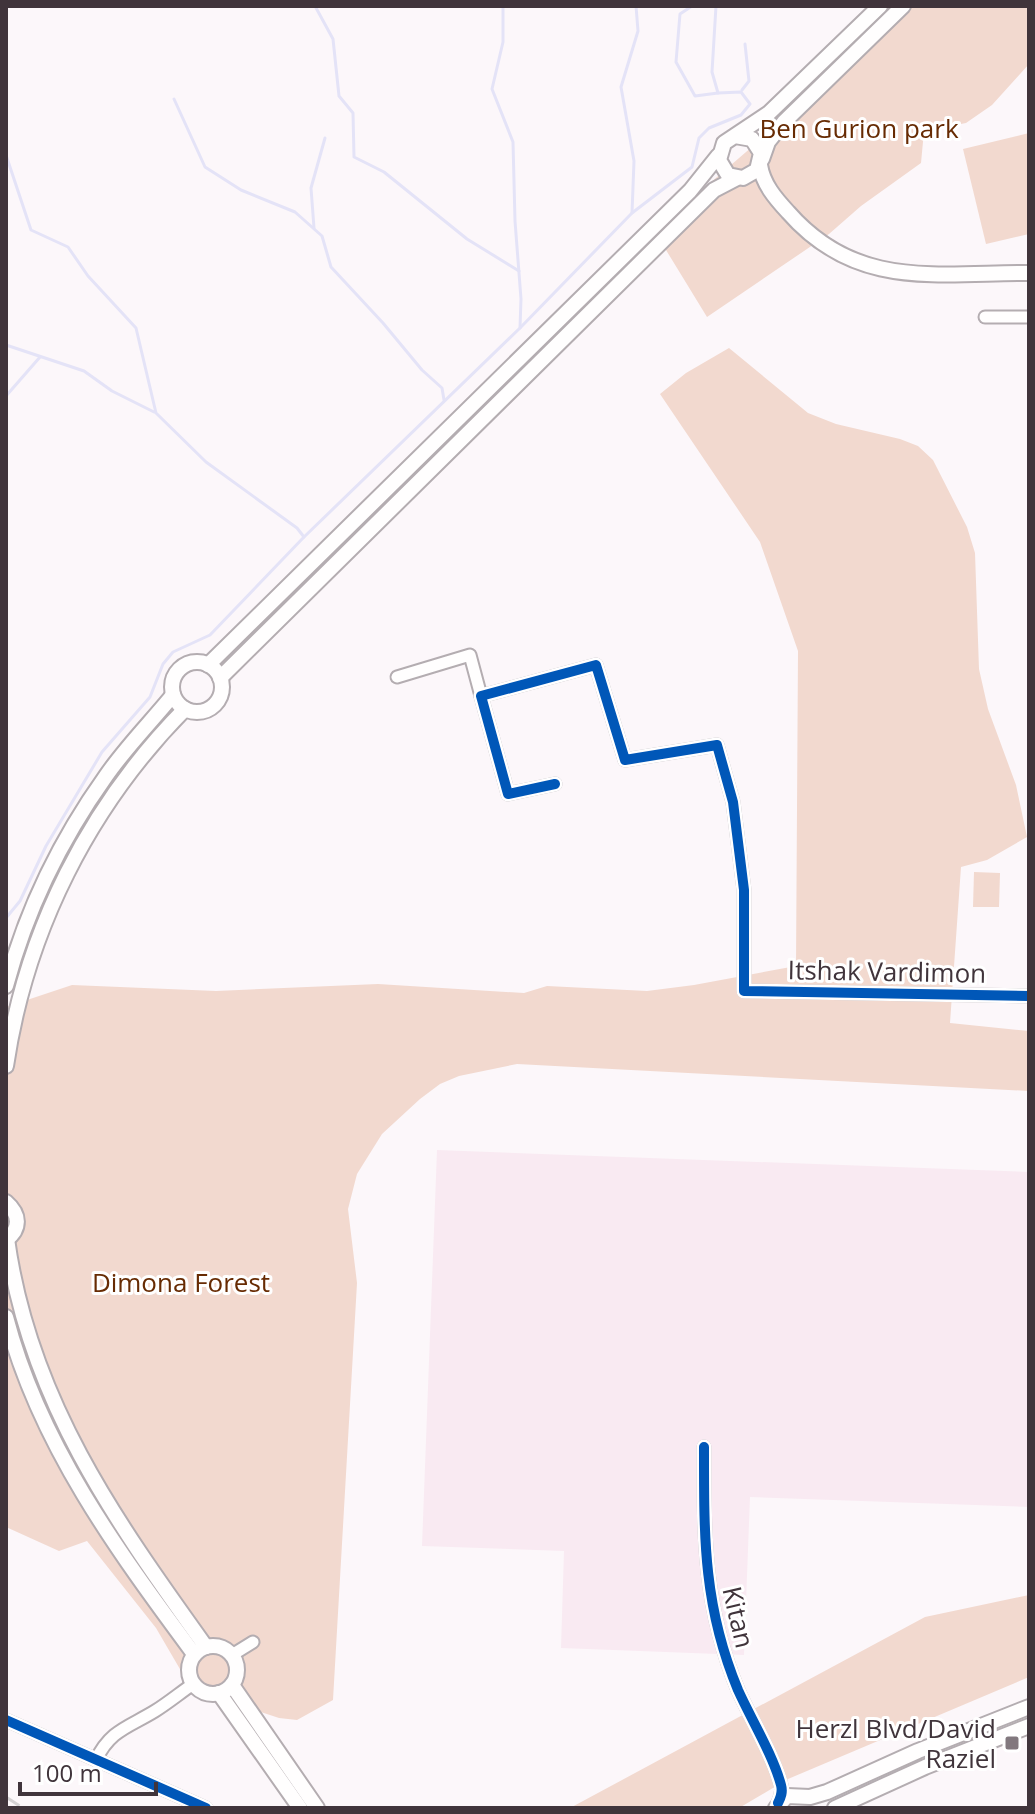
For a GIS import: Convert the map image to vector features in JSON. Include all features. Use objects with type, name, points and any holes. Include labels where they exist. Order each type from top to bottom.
[{"type":"main road","points":[[208,665],[679,202],[718,156],[724,143],[769,113],[880,6]]},
{"type":"main road","points":[[220,678],[714,190],[753,174],[768,142],[784,122],[903,6]]},
{"type":"main road","points":[[735,136],[752,139],[759,148],[762,175],[778,202]]},
{"type":"main road","points":[[718,156],[725,172],[778,202],[823,246],[865,266],[903,273],[1029,273]]},
{"type":"main road","points":[[192,662],[208,665],[220,678],[221,692],[214,706],[200,712],[185,709],[173,695],[177,671],[192,662]]},
{"type":"main road","points":[[6,986],[35,902],[80,815],[127,748],[173,695]]},
{"type":"main road","points":[[6,1066],[26,974],[62,882],[119,785],[185,709]]},
{"type":"main road","points":[[6,1202],[23,1222],[7,1240],[19,1308],[40,1373],[94,1483],[200,1650]]},
{"type":"main road","points":[[6,1317],[31,1391],[80,1491],[127,1564],[200,1650]]},
{"type":"main road","points":[[220,1647],[232,1655],[237,1673],[232,1685],[219,1693],[207,1694],[193,1684],[188,1672],[200,1650],[220,1647]]},
{"type":"main road","points":[[232,1685],[317,1808]]},
{"type":"main road","points":[[219,1693],[300,1808]]},
{"type":"main road","points":[[776,1806],[787,1796],[810,1797],[827,1792],[918,1751],[1029,1707]]},
{"type":"main road","points":[[835,1808],[925,1767],[1029,1726]]},
{"type":"main road","points":[[801,1796],[813,1808]]},
{"type":"street","points":[[985,317],[1029,317]]},
{"type":"street","points":[[397,677],[470,655],[508,794],[555,784]]},
{"type":"street","name":"Itshak Vardimon","points":[[481,696],[596,665],[625,760],[717,745],[733,802],[744,890],[744,991],[1029,996]]},
{"type":"street","name":"Kitan","points":[[704,1447],[704,1533],[711,1610],[720,1644],[781,1785]]},
{"type":"street","points":[[232,1655],[253,1642]]},
{"type":"street","points":[[96,1760],[108,1738],[193,1684]]},
{"type":"street","points":[[6,1720],[206,1808]]},
{"type":"street","points":[[776,1806],[781,1785],[801,1796]]},
{"type":"shaded area","points":[[437,1150],[1029,1172],[1029,1507],[750,1497],[744,1655],[561,1648],[564,1551],[422,1546]]},
{"type":"green space","name":"Ben Gurion park","points":[[887,6],[1029,6],[1029,64],[992,105],[966,123],[924,131],[921,163],[861,206],[829,234],[707,317],[666,250],[663,240],[667,220],[753,146]]},
{"type":"green space","points":[[1029,133],[1029,234],[986,244],[963,149]]},
{"type":"green space","name":"Dimona Forest","points":[[729,348],[808,413],[836,424],[918,446],[933,460],[967,527],[975,553],[979,669],[988,709],[1016,785],[1027,837],[987,860],[961,867],[950,1023],[1029,1031],[1029,1091],[517,1064],[459,1076],[440,1084],[420,1099],[382,1134],[357,1174],[348,1209],[357,1283],[333,1700],[297,1720],[279,1718],[228,1701],[184,1676],[156,1628],[87,1541],[59,1551],[6,1527],[6,1007],[72,985],[216,991],[378,984],[524,993],[547,986],[647,991],[796,966],[798,651],[760,542],[660,394],[686,373]]},
{"type":"green space","points":[[974,872],[1000,873],[999,907],[973,907]]},
{"type":"green space","points":[[1029,1595],[1029,1677],[788,1779],[739,1808],[570,1808],[925,1617]]},
{"type":"waterway","points":[[315,6],[333,39],[339,96],[353,113],[354,157],[384,172],[467,239],[519,271]]},
{"type":"waterway","points":[[503,6],[503,42],[492,89],[513,142],[520,328]]},
{"type":"waterway","points":[[632,213],[634,161],[621,87],[638,31],[636,6]]},
{"type":"waterway","points":[[692,6],[680,14],[676,62],[695,96],[718,93]]},
{"type":"waterway","points":[[6,918],[20,901],[46,846],[102,752],[150,697],[163,664],[173,652],[210,635],[304,537],[520,328],[632,213],[692,167],[699,138],[709,128],[741,115],[750,104],[741,92],[718,93],[712,72],[716,6]]},
{"type":"waterway","points":[[742,90],[749,81],[745,44]]},
{"type":"waterway","points":[[174,99],[205,167],[241,190],[295,212],[322,236],[331,267],[422,370],[442,388],[444,400]]},
{"type":"waterway","points":[[314,228],[311,188],[325,138]]},
{"type":"waterway","points":[[6,155],[31,230],[68,247],[88,276],[136,328],[156,413],[206,462],[297,528],[304,537]]},
{"type":"waterway","points":[[6,345],[84,371],[112,391],[154,412]]},
{"type":"waterway","points":[[6,396],[40,357]]},
{"type":"railway","points":[[6,1797],[23,1808]]},
{"type":"cycle path","points":[[555,784],[508,794],[481,696],[596,665],[625,760],[717,745],[733,802],[744,890],[744,991],[1029,996]]},
{"type":"cycle path","points":[[704,1447],[708,1570],[718,1629],[738,1690],[777,1773],[782,1790],[778,1803]]},
{"type":"cycle path","points":[[6,1720],[206,1808]]},
{"type":"place","name":"Herzl Blvd/David Raziel","points":[[1012,1743]]}]
